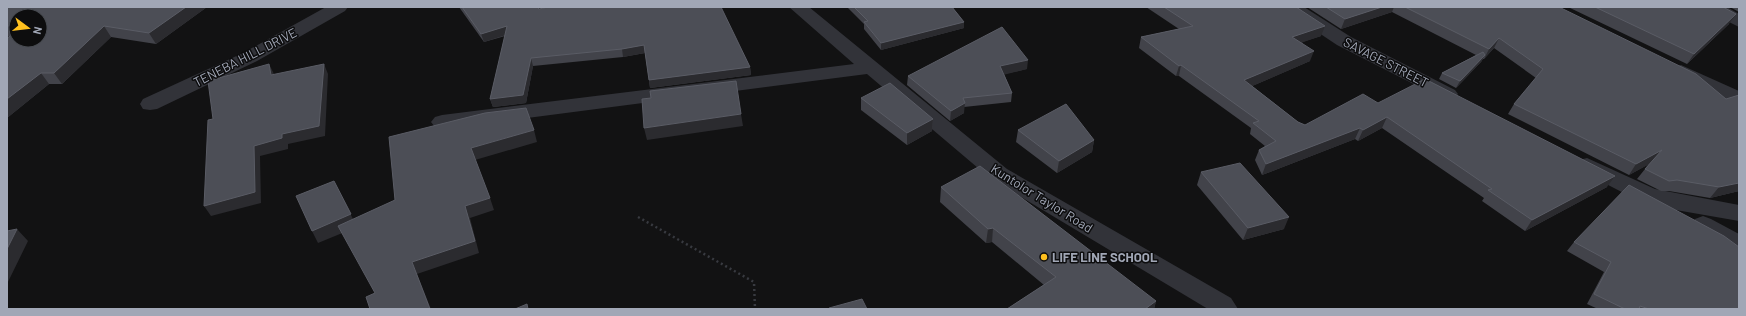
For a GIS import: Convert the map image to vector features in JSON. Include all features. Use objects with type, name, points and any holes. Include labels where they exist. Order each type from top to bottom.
[{"type":"street","name":"TENEBA HILL DRIVE","points":[[150,104],[250,57],[339,7]]},
{"type":"street","name":"Kuntolor Taylor Road","points":[[798,7],[999,174],[1215,301],[1225,309]]},
{"type":"street","name":"SAVAGE STREET","points":[[1292,7],[1344,41],[1464,102]]},
{"type":"street","points":[[1713,7],[1739,21]]},
{"type":"street","points":[[1662,62],[1739,99]]},
{"type":"street","points":[[442,122],[870,68]]},
{"type":"street","points":[[1570,156],[1739,245]]},
{"type":"street","points":[[1648,196],[1739,213]]},
{"type":"path","points":[[638,217],[754,282],[756,309]]},
{"type":"building","points":[[7,7],[186,7],[149,33],[104,26],[54,73],[41,73],[7,99],[7,38],[8,37],[8,48],[48,48],[48,8],[8,8],[7,26]]},
{"type":"building","points":[[462,7],[537,7],[539,9],[548,7],[721,7],[750,67],[649,80],[644,45],[622,49],[531,58],[523,95],[490,99],[507,26],[481,34]]},
{"type":"building","points":[[854,7],[952,7],[964,22],[881,43],[864,22],[868,21]]},
{"type":"building","points":[[1164,7],[1296,7],[1325,26],[1292,37],[1314,51],[1244,80],[1298,122],[1305,125],[1363,94],[1378,103],[1425,79],[1615,176],[1532,220],[1488,190],[1492,189],[1387,117],[1363,130],[1360,128],[1266,164],[1259,150],[1276,141],[1253,123],[1259,121],[1181,65],[1179,66],[1141,37],[1193,26]]},
{"type":"building","points":[[1326,7],[1382,7],[1345,19]]},
{"type":"building","points":[[1405,7],[1559,7],[1696,74],[1726,99],[1739,95],[1739,183],[1719,187],[1677,180],[1669,181],[1645,169],[1662,150],[1636,164],[1514,104],[1543,69],[1499,38],[1489,49]]},
{"type":"building","points":[[1595,7],[1723,7],[1736,14],[1694,54]]},
{"type":"building","points":[[1002,27],[1028,60],[1000,66],[1012,93],[963,98],[965,103],[951,111],[908,76]]},
{"type":"building","points":[[1483,52],[1485,55],[1460,81],[1442,73]]},
{"type":"building","points":[[269,64],[271,75],[324,64],[319,126],[282,134],[282,138],[254,146],[255,192],[204,206],[208,120],[213,119],[208,81]]},
{"type":"building","points":[[736,81],[741,114],[644,128],[642,99],[651,98],[650,91]]},
{"type":"building","points":[[890,83],[933,119],[907,133],[861,98]]},
{"type":"building","points":[[1066,104],[1094,140],[1059,161],[1018,130]]},
{"type":"building","points":[[526,108],[534,130],[471,148],[490,198],[465,206],[475,241],[412,262],[430,309],[370,309],[366,297],[375,293],[338,226],[395,200],[389,137],[485,113]]},
{"type":"building","points":[[1240,163],[1289,217],[1248,228],[1201,172]]},
{"type":"building","points":[[980,166],[1156,301],[1145,309],[1007,309],[1056,277],[993,228],[988,229],[941,187]]},
{"type":"building","points":[[334,181],[351,214],[312,231],[296,196]]},
{"type":"building","points":[[1629,185],[1724,236],[1739,247],[1739,309],[1649,309],[1640,306],[1639,309],[1625,309],[1594,294],[1611,262],[1574,242]]},
{"type":"building","points":[[17,229],[7,249],[7,231]]},
{"type":"building","points":[[862,299],[867,309],[829,308]]},
{"type":"building","points":[[527,304],[528,309],[515,309]]},
{"type":"place","name":"LIFE LINE SCHOOL","points":[[1044,257]]}]
